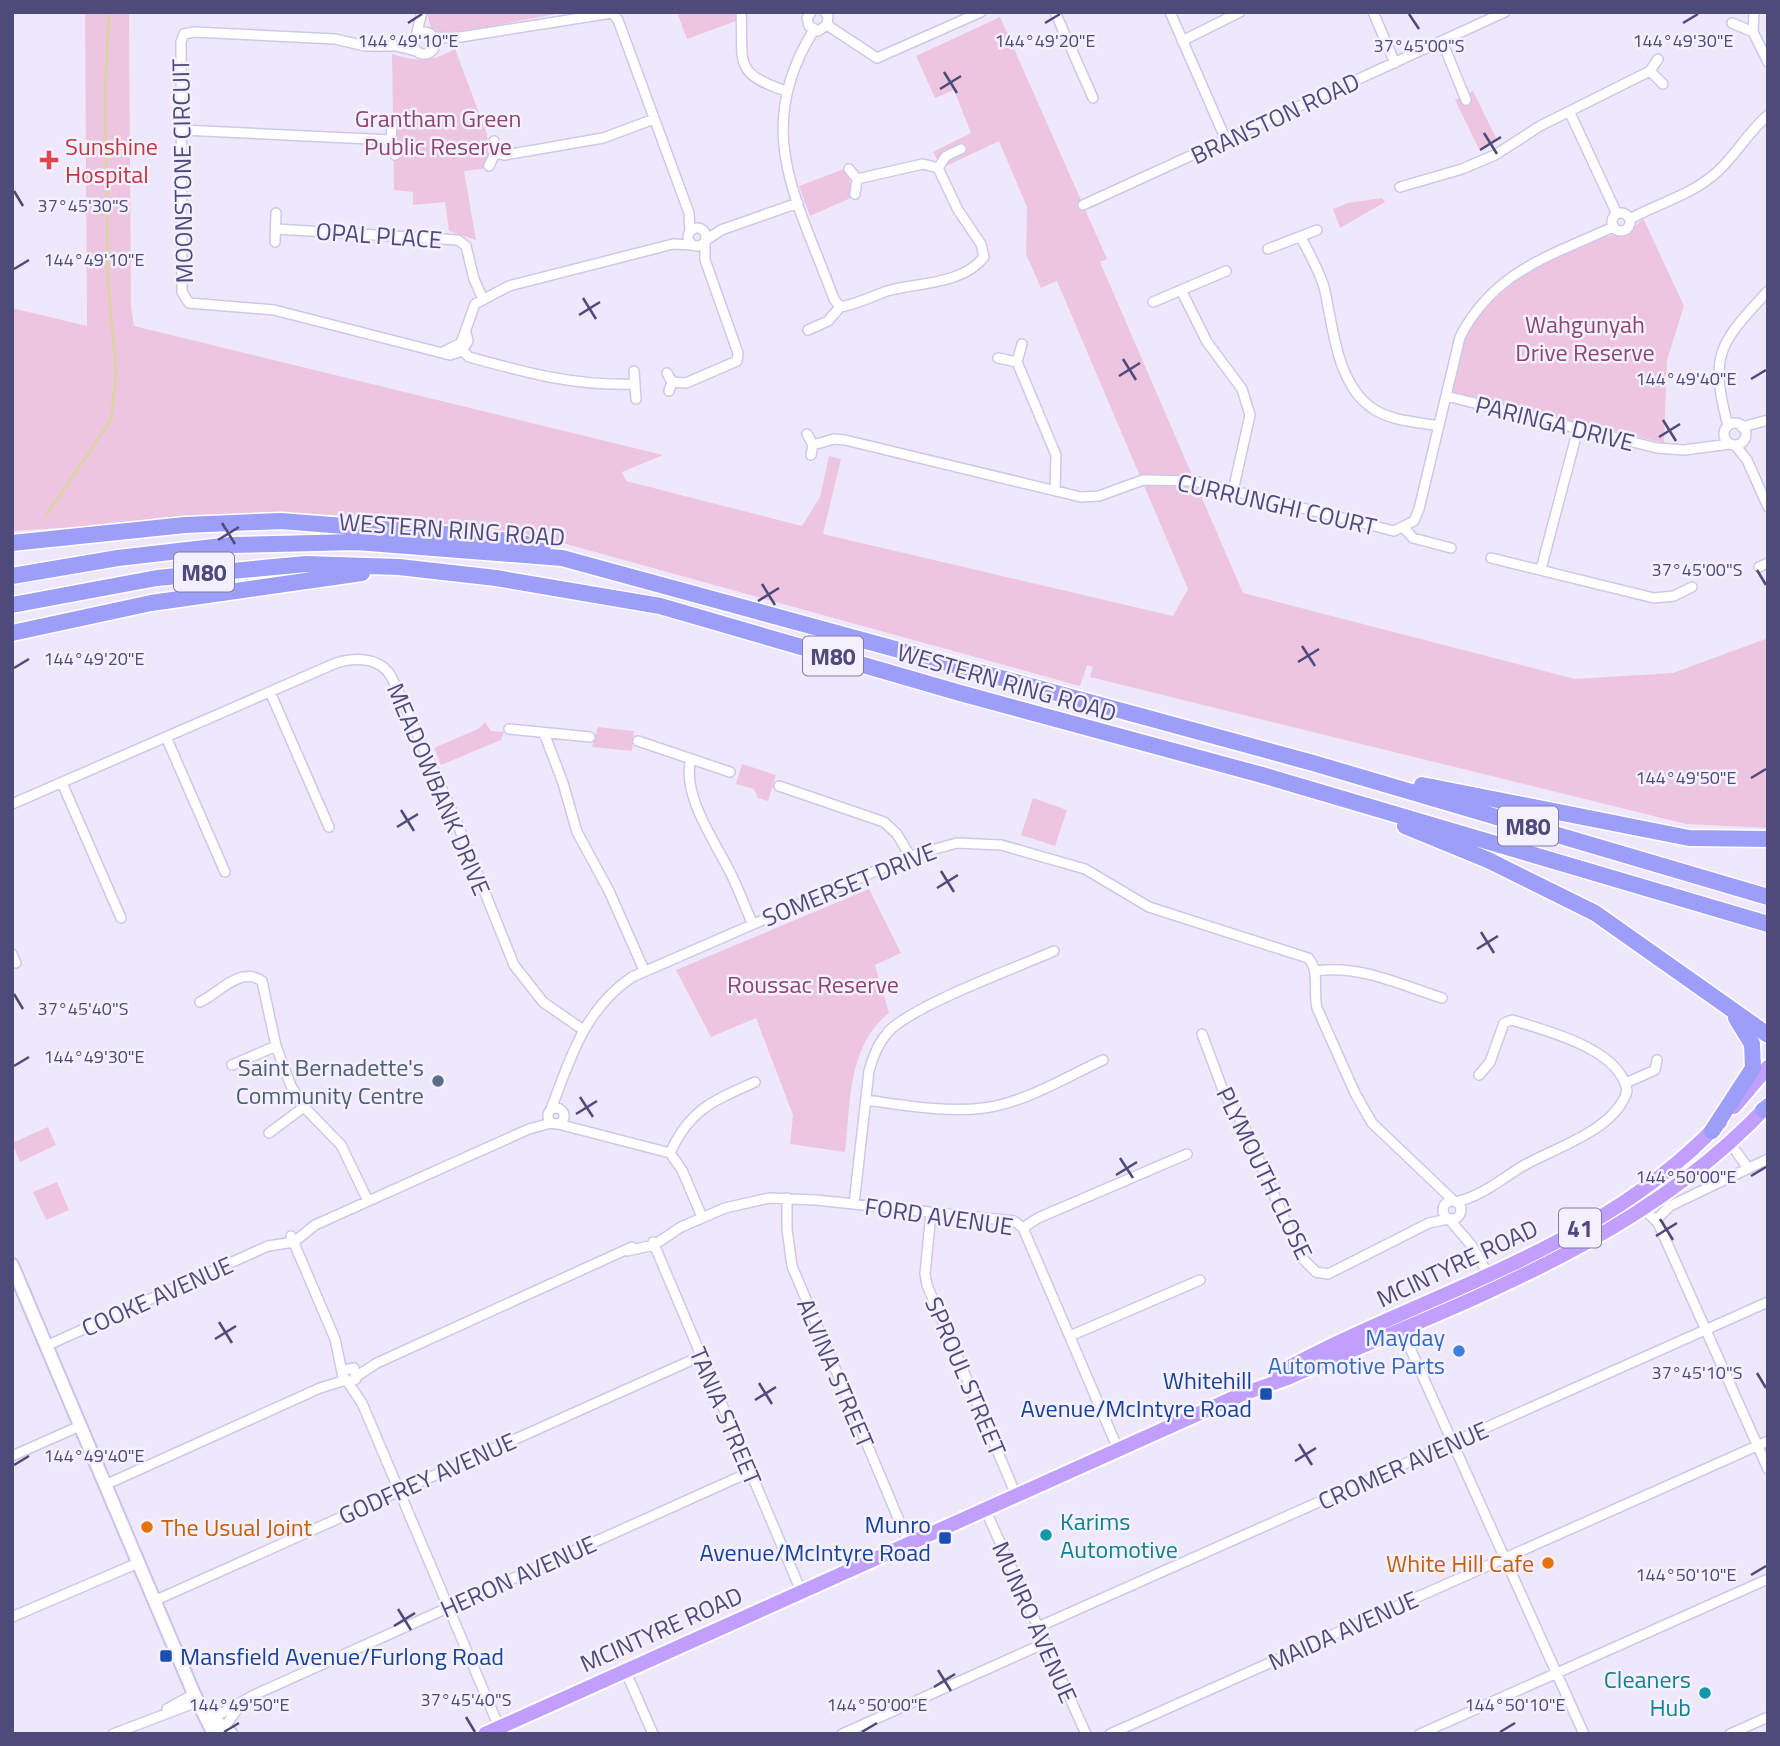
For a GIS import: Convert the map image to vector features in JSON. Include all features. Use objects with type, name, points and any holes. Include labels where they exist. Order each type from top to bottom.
[{"type":"highway","points":[[12,543],[186,525],[281,521],[471,536],[523,543],[562,558]]},
{"type":"highway","name":"WESTERN RING ROAD","points":[[12,576],[118,558],[231,545],[356,542],[562,558],[1313,763],[1768,897]]},
{"type":"highway","name":"WESTERN RING ROAD","points":[[12,605],[158,578],[256,566],[306,564],[399,567],[496,578],[660,606],[960,693],[1262,775],[1768,924]]},
{"type":"highway","points":[[12,633],[151,603],[399,567]]},
{"type":"highway","points":[[1313,763],[1689,838],[1768,839]]},
{"type":"highway","points":[[1262,775],[1383,817],[1550,889],[1595,913],[1733,1013],[1768,1035]]},
{"type":"highway","points":[[1712,1130],[1753,1068],[1752,1044],[1733,1013]]},
{"type":"main road","name":"41","points":[[1652,1182],[1712,1130],[1768,1067]]},
{"type":"main road","name":"41","points":[[1730,1143],[1766,1107]]},
{"type":"main road","points":[[1652,1182],[1685,1166],[1717,1142],[1730,1143]]},
{"type":"main road","name":"MCINTYRE ROAD","points":[[485,1734],[1240,1395],[1280,1371],[1492,1281],[1570,1252],[1645,1210],[1730,1143]]},
{"type":"main road","name":"MCINTYRE ROAD","points":[[1492,1281],[1652,1182]]},
{"type":"main road","points":[[1636,1194],[1645,1210]]},
{"type":"street","points":[[741,12],[741,49],[748,74],[758,81],[786,91]]},
{"type":"street","points":[[811,12],[807,22],[814,30],[822,30],[827,25],[826,13]]},
{"type":"street","points":[[827,25],[877,58],[981,12]]},
{"type":"street","points":[[1055,12],[1093,98]]},
{"type":"street","points":[[1170,12],[1226,140]]},
{"type":"street","points":[[1182,41],[1240,12]]},
{"type":"street","points":[[1373,12],[1395,63]]},
{"type":"street","points":[[1754,12],[1753,32],[1768,62]]},
{"type":"street","points":[[431,35],[454,38],[612,13],[618,20],[688,213],[689,233],[699,243]]},
{"type":"street","name":"BRANSTON ROAD","points":[[1083,205],[1502,13]]},
{"type":"street","points":[[422,15],[431,35],[433,51],[454,38]]},
{"type":"street","points":[[416,51],[415,37],[422,15]]},
{"type":"street","points":[[1732,23],[1753,32]]},
{"type":"street","points":[[814,30],[786,91],[781,140],[798,203],[834,299],[841,307]]},
{"type":"street","name":"MOONSTONE CIRCUIT","points":[[433,51],[425,55],[397,46],[365,47],[335,39],[194,32],[184,34],[181,42],[182,292],[186,301],[198,305],[274,310],[443,352],[460,348]]},
{"type":"street","name":"MOONSTONE CIRCUIT","points":[[397,46],[415,37],[431,35]]},
{"type":"street","points":[[1442,41],[1466,100]]},
{"type":"street","points":[[1400,187],[1462,169],[1494,155],[1540,126],[1650,71],[1658,59]]},
{"type":"street","points":[[1650,71],[1663,85]]},
{"type":"street","points":[[1570,113],[1617,214]]},
{"type":"street","points":[[1630,219],[1623,213],[1617,214],[1612,221],[1613,227],[1621,232],[1627,230],[1630,219],[1704,183],[1728,161],[1746,136],[1768,115]]},
{"type":"street","points":[[495,153],[505,155],[603,138],[654,120]]},
{"type":"street","points":[[392,125],[391,140],[395,155]]},
{"type":"street","points":[[183,130],[391,140]]},
{"type":"street","points":[[489,166],[495,153],[494,141]]},
{"type":"street","points":[[938,168],[946,156],[961,149]]},
{"type":"street","points":[[808,330],[831,319],[841,307],[900,288],[928,285],[977,265],[984,257],[981,244],[958,210],[938,168],[923,164],[858,180]]},
{"type":"street","points":[[849,169],[858,180]]},
{"type":"street","points":[[855,194],[858,180]]},
{"type":"street","points":[[634,384],[592,386],[559,381],[473,358],[460,348],[475,304],[509,286],[673,244],[699,243],[722,230],[798,203]]},
{"type":"street","points":[[275,242],[276,213]]},
{"type":"street","points":[[667,373],[670,387],[737,361],[738,352],[699,243],[701,229],[688,213]]},
{"type":"street","points":[[1404,528],[1414,521],[1419,509],[1460,337],[1472,314],[1487,296],[1519,271],[1613,227]]},
{"type":"street","name":"OPAL PLACE","points":[[276,229],[458,240],[466,246],[474,279],[483,299]]},
{"type":"street","points":[[673,244],[689,233],[701,229],[722,230]]},
{"type":"street","points":[[1268,249],[1317,230]]},
{"type":"street","points":[[1301,237],[1325,290],[1332,338],[1357,393],[1370,408],[1387,416],[1439,426]]},
{"type":"street","points":[[1153,302],[1182,292],[1226,271]]},
{"type":"street","points":[[1768,291],[1733,330],[1720,355],[1717,383],[1723,409],[1768,507]]},
{"type":"street","points":[[1182,292],[1207,342],[1242,389],[1250,415],[1233,491]]},
{"type":"street","points":[[1022,344],[1017,362],[1055,455],[1055,491]]},
{"type":"street","points":[[998,358],[1017,362]]},
{"type":"street","points":[[634,371],[636,399]]},
{"type":"street","name":"PARINGA DRIVE","points":[[1446,396],[1667,449],[1707,446],[1766,421]]},
{"type":"street","points":[[1541,569],[1578,429]]},
{"type":"street","name":"CURRUNGHI COURT","points":[[807,434],[812,450],[834,439],[845,440],[1081,497],[1099,496],[1143,480],[1194,481],[1394,531],[1404,528],[1413,538],[1451,548]]},
{"type":"street","points":[[1491,558],[1654,598],[1674,596],[1692,587]]},
{"type":"street","name":"MEADOWBANK DRIVE","points":[[12,804],[345,660],[371,661],[388,671],[455,818],[514,965],[543,1002],[582,1029]]},
{"type":"street","points":[[270,692],[329,827]]},
{"type":"street","points":[[509,729],[590,737]]},
{"type":"street","points":[[544,733],[564,783],[577,832],[610,891],[644,970]]},
{"type":"street","points":[[166,737],[225,872]]},
{"type":"street","points":[[638,741],[730,772]]},
{"type":"street","points":[[691,759],[689,776],[706,832],[729,870],[752,923]]},
{"type":"street","points":[[62,783],[121,918]]},
{"type":"street","points":[[779,786],[877,818],[897,834],[910,856]]},
{"type":"street","name":"SOMERSET DRIVE","points":[[555,1116],[560,1086],[582,1029],[610,993],[644,970],[936,847],[978,842],[1085,869],[1149,907],[1308,958],[1316,971]]},
{"type":"street","points":[[854,1205],[872,1057],[897,1024],[1054,951]]},
{"type":"street","points":[[1442,998],[1358,971],[1340,968],[1316,971],[1314,990],[1317,1008],[1359,1102],[1379,1131],[1455,1202],[1472,1246],[1492,1281]]},
{"type":"street","points":[[200,1002],[236,979],[258,978],[265,985],[275,1046],[288,1079],[304,1107],[341,1145],[368,1201]]},
{"type":"street","points":[[1461,1213],[1472,1199],[1524,1166],[1589,1132],[1621,1105],[1627,1091],[1620,1071],[1579,1043],[1513,1020],[1506,1021],[1490,1062],[1479,1075]]},
{"type":"street","name":"PLYMOUTH CLOSE","points":[[1202,1034],[1224,1093],[1243,1124],[1301,1257],[1316,1272],[1328,1274],[1429,1223],[1461,1213]]},
{"type":"street","points":[[232,1065],[275,1046]]},
{"type":"street","points":[[866,1100],[961,1110],[986,1108],[1011,1101],[1103,1060]]},
{"type":"street","points":[[1626,1083],[1655,1070],[1657,1060]]},
{"type":"street","points":[[670,1153],[682,1128],[696,1112],[755,1082]]},
{"type":"street","points":[[269,1133],[304,1107]]},
{"type":"street","points":[[555,1116],[581,1128],[670,1153],[682,1170],[702,1217]]},
{"type":"street","name":"COOKE AVENUE","points":[[46,1346],[268,1246],[275,1240],[292,1239],[315,1225],[555,1116]]},
{"type":"street","points":[[1730,1143],[1748,1168]]},
{"type":"street","name":"FORD AVENUE","points":[[104,1485],[627,1251],[636,1244],[653,1243],[663,1231],[681,1227],[739,1203],[787,1198],[1014,1221],[1023,1228],[1038,1218],[1187,1154]]},
{"type":"street","points":[[1657,1220],[1670,1206],[1768,1159]]},
{"type":"street","points":[[1429,1176],[1448,1219],[1472,1246]]},
{"type":"street","name":"ALVINA STREET","points":[[787,1198],[787,1230],[792,1266],[909,1544]]},
{"type":"street","points":[[1443,1208],[1447,1203],[1472,1199]]},
{"type":"street","name":"PLYMOUTH CLOSE","points":[[1429,1223],[1443,1208]]},
{"type":"street","points":[[1645,1210],[1657,1220],[1768,1469]]},
{"type":"street","name":"SPROUL STREET","points":[[931,1213],[925,1274],[928,1286],[1016,1495]]},
{"type":"street","points":[[1023,1228],[1118,1450]]},
{"type":"street","points":[[292,1239],[499,1727]]},
{"type":"street","name":"TANIA STREET","points":[[653,1243],[801,1591]]},
{"type":"street","points":[[12,1265],[18,1293],[46,1346],[197,1701],[223,1732]]},
{"type":"street","points":[[1070,1336],[1200,1280]]},
{"type":"street","name":"CROMER AVENUE","points":[[1038,1627],[1768,1303]]},
{"type":"street","points":[[1398,1323],[1584,1734]]},
{"type":"street","name":"GODFREY AVENUE","points":[[154,1601],[701,1356]]},
{"type":"street","points":[[12,1456],[80,1426]]},
{"type":"street","name":"MAIDA AVENUE","points":[[1110,1734],[1768,1441]]},
{"type":"street","name":"HERON AVENUE","points":[[214,1718],[248,1698],[750,1472]]},
{"type":"street","name":"MUNRO AVENUE","points":[[985,1510],[1086,1734]]},
{"type":"street","points":[[12,1617],[138,1563]]},
{"type":"street","points":[[1420,1734],[1768,1579]]},
{"type":"street","points":[[842,1734],[1045,1643]]},
{"type":"street","points":[[625,1670],[653,1734]]},
{"type":"street","name":"HERON AVENUE","points":[[223,1732],[248,1698]]},
{"type":"street","points":[[113,1734],[163,1712],[197,1701]]},
{"type":"street","points":[[197,1701],[214,1718],[223,1732]]},
{"type":"street","points":[[1730,1734],[1768,1717]]},
{"type":"green space","points":[[85,12],[129,12],[131,307],[134,326],[663,455],[622,472],[626,481],[802,526],[820,497],[829,456],[841,459],[823,534],[1173,616],[1188,589],[1057,281],[1041,288],[1026,254],[1027,207],[999,141],[942,168],[933,152],[971,133],[954,90],[935,98],[916,56],[1000,17],[1107,259],[1100,262],[1243,593],[1575,679],[1673,673],[1768,638],[1768,828],[1686,824],[1090,677],[1093,667],[1087,665],[1080,686],[548,539],[372,517],[295,513],[12,531],[12,308],[87,326]]},
{"type":"green space","points":[[427,12],[567,12],[445,35],[431,29]]},
{"type":"green space","points":[[677,12],[735,12],[736,21],[687,39]]},
{"type":"green space","name":"Grantham Green Public Reserve","points":[[455,49],[487,134],[489,168],[464,171],[476,240],[449,231],[445,202],[413,205],[413,192],[394,190],[392,54],[424,59]]},
{"type":"green space","points":[[1473,91],[1497,140],[1479,149],[1455,100]]},
{"type":"green space","points":[[847,168],[853,197],[810,216],[799,186]]},
{"type":"green space","points":[[1382,198],[1385,202],[1340,228],[1333,209],[1348,203]]},
{"type":"green space","name":"Wahgunyah Drive Reserve","points":[[1643,218],[1684,306],[1667,360],[1664,443],[1450,392],[1466,335],[1491,296],[1534,268],[1600,238],[1631,231]]},
{"type":"green space","points":[[485,722],[491,731],[504,732],[501,740],[441,765],[434,748],[478,729]]},
{"type":"green space","points":[[598,727],[634,731],[632,751],[592,747]]},
{"type":"green space","points":[[742,764],[776,775],[768,801],[758,798],[754,789],[736,784]]},
{"type":"green space","points":[[1033,798],[1067,810],[1055,846],[1021,835]]},
{"type":"green space","name":"Roussac Reserve","points":[[869,889],[901,953],[875,965],[889,1013],[875,1026],[858,1059],[850,1095],[845,1152],[790,1144],[793,1115],[756,1018],[711,1037],[676,970]]},
{"type":"green space","points":[[48,1127],[56,1145],[20,1162],[12,1143]]},
{"type":"green space","points":[[57,1182],[69,1210],[46,1220],[33,1192]]},
{"type":"waterway","points":[[47,514],[111,420],[116,373],[108,281],[105,93],[109,12]]},
{"type":"place","name":"Sunshine Hospital","points":[[49,160]]},
{"type":"place","name":"Saint Bernadette's Community Centre","points":[[438,1081]]},
{"type":"place","name":"Mayday Automotive Parts","points":[[1459,1351]]},
{"type":"place","name":"Whitehill Avenue/McIntyre Road","points":[[1266,1394]]},
{"type":"place","name":"The Usual Joint","points":[[147,1527]]},
{"type":"place","name":"Karims Automotive","points":[[1046,1535]]},
{"type":"place","name":"Munro Avenue/McIntyre Road","points":[[945,1538]]},
{"type":"place","name":"White Hill Cafe","points":[[1548,1563]]},
{"type":"place","name":"Mansfield Avenue/Furlong Road","points":[[166,1656]]},
{"type":"place","name":"Cleaners Hub","points":[[1705,1693]]}]
